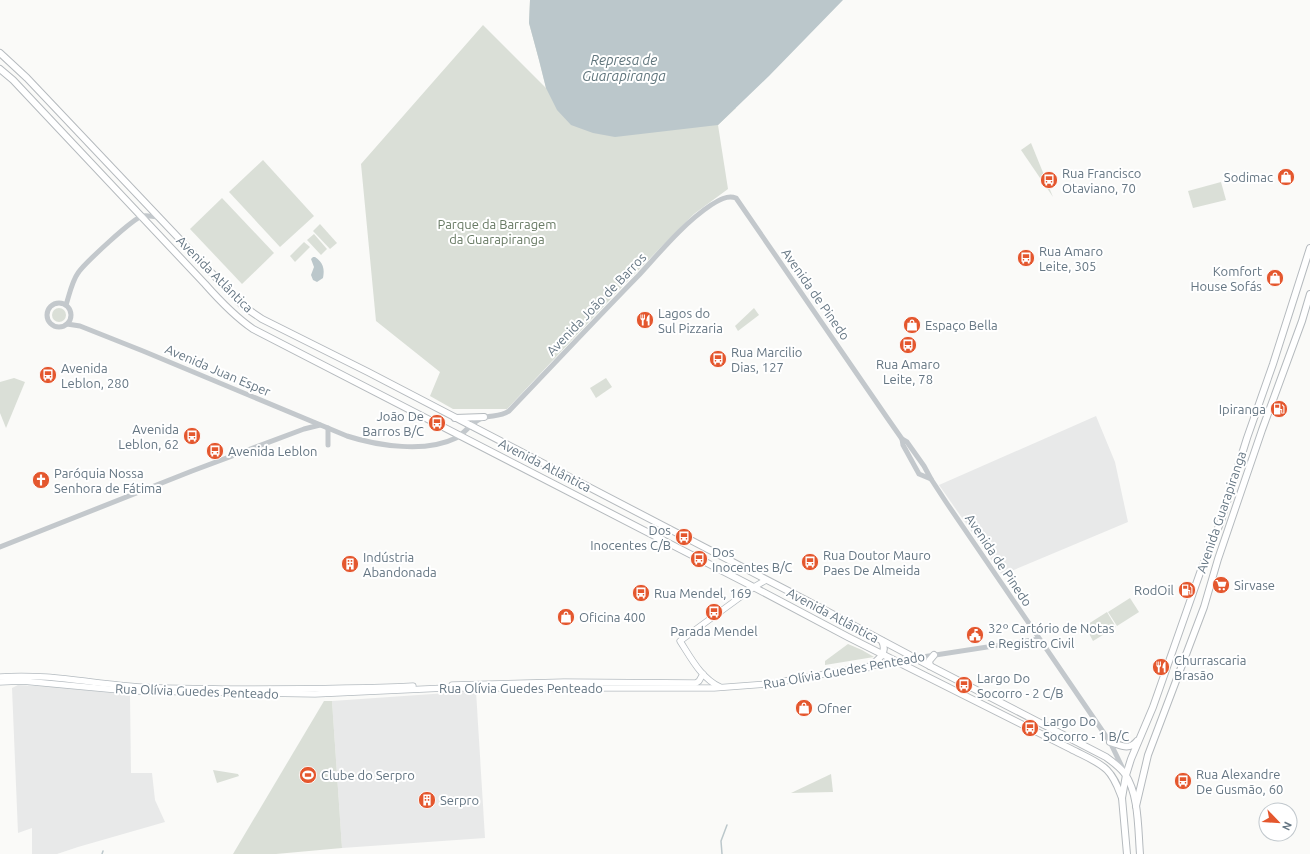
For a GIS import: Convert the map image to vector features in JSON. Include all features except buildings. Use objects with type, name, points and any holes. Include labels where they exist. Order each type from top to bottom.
[{"type":"main road","name":"Avenida Atlântica","points":[[0,53],[27,78],[243,306],[256,316],[1106,758],[1120,768],[1126,776],[1131,786],[1136,807]]},
{"type":"main road","name":"Avenida Atlântica","points":[[0,69],[13,80],[205,284],[222,304],[253,329],[897,662],[1053,739],[1101,765],[1112,776],[1122,798]]},
{"type":"main road","name":"Avenida Guarapiranga","points":[[1122,798],[1126,776],[1139,738],[1153,707],[1201,570],[1223,515],[1246,438],[1273,364],[1310,248]]},
{"type":"main road","name":"Avenida Guarapiranga","points":[[1136,807],[1148,755],[1204,607],[1218,559],[1262,430],[1302,321],[1310,294]]},
{"type":"main road","points":[[453,418],[484,417]]},
{"type":"main road","points":[[722,688],[710,682],[680,641],[754,587],[766,580]]},
{"type":"main road","points":[[869,667],[880,659],[884,646],[882,641]]},
{"type":"main road","points":[[930,666],[929,661],[934,655]]},
{"type":"main road","name":"Rua Olívia Guedes Penteado","points":[[0,682],[30,682],[122,688],[143,687],[289,690],[416,688],[722,688],[768,684],[916,658]]},
{"type":"main road","name":"Rua Olívia Guedes Penteado","points":[[416,688],[564,682],[696,683],[703,674]]},
{"type":"main road","name":"Rua Olívia Guedes Penteado","points":[[0,677],[22,675],[122,688]]},
{"type":"main road","points":[[1110,742],[1128,747],[1133,745],[1139,738]]},
{"type":"main road","points":[[1122,798],[1127,853]]},
{"type":"main road","points":[[1136,807],[1140,852]]},
{"type":"street","name":"Avenida João de Barros","points":[[460,435],[469,426],[484,417],[500,416],[509,412],[626,287],[695,218],[725,198],[732,197],[739,201]]},
{"type":"street","name":"Avenida de Pinedo","points":[[739,201],[902,440],[903,445],[920,474],[931,479]]},
{"type":"street","points":[[64,304],[77,273],[107,244],[141,216],[159,217]]},
{"type":"street","points":[[57,303],[64,304],[70,310],[71,318],[67,324],[61,327],[53,326],[47,318],[48,311],[50,307],[57,303]]},
{"type":"street","name":"Avenida Juan Esper","points":[[71,318],[80,326]]},
{"type":"street","name":"Avenida Juan Esper","points":[[67,324],[80,326],[215,380],[347,436],[371,443],[419,447],[443,443],[460,435]]},
{"type":"street","points":[[0,547],[192,471],[304,429],[320,425]]},
{"type":"street","points":[[328,428],[328,445]]},
{"type":"street","name":"Avenida de Pinedo","points":[[902,440],[906,442],[924,466],[931,479],[1110,742],[1126,776]]},
{"type":"street","name":"Rua Olívia Guedes Penteado","points":[[916,658],[1039,639]]},
{"type":"shaded area","points":[[1096,416],[1115,462],[1128,522],[1002,575],[939,485]]},
{"type":"shaded area","points":[[18,685],[56,687],[130,695],[131,773],[152,773],[155,800],[165,822],[57,854],[32,854],[32,828],[18,833],[12,688]]},
{"type":"shaded area","name":"Serpro","points":[[476,691],[485,838],[342,848],[332,701]]},
{"type":"green space","name":"Parque da Barragem da Guarapiranga","points":[[530,0],[736,108],[718,125],[728,189],[694,214],[622,287],[507,409],[453,409],[430,396],[440,372],[376,321],[361,164],[483,25],[546,88],[529,23]]},
{"type":"green space","points":[[1031,143],[1053,197],[1021,150]]},
{"type":"green space","points":[[263,160],[314,216],[280,247],[229,192]]},
{"type":"green space","points":[[1221,182],[1226,200],[1193,208],[1188,191]]},
{"type":"green space","points":[[222,198],[274,253],[242,284],[190,229]]},
{"type":"green space","points":[[320,224],[337,243],[330,249],[313,231]]},
{"type":"green space","points":[[314,234],[327,249],[321,255],[307,240]]},
{"type":"green space","points":[[304,242],[310,247],[295,262],[290,256]]},
{"type":"green space","points":[[56,308],[62,308],[66,312],[66,318],[62,322],[56,322],[52,318],[52,312]]},
{"type":"green space","points":[[754,308],[759,315],[738,331],[735,326]]},
{"type":"green space","points":[[14,378],[25,382],[6,428],[0,413],[0,382]]},
{"type":"green space","points":[[606,378],[612,387],[596,398],[590,388]]},
{"type":"green space","points":[[1130,598],[1139,612],[1117,626],[1108,612]]},
{"type":"green space","points":[[1107,612],[1116,627],[1093,641],[1085,626]]},
{"type":"green space","points":[[848,644],[874,657],[825,665],[825,661]]},
{"type":"green space","name":"Clube do Serpro","points":[[324,701],[332,701],[342,848],[276,854],[233,854]]},
{"type":"green space","points":[[213,770],[238,774],[239,776],[217,783]]},
{"type":"green space","points":[[831,774],[833,792],[791,793]]},
{"type":"water","name":"Represa de Guarapiranga","points":[[530,0],[843,0],[769,76],[718,125],[615,137],[593,133],[571,125],[557,110],[546,88],[529,23]]},
{"type":"water","points":[[315,257],[322,263],[324,272],[323,278],[317,282],[313,280],[311,275],[314,267],[311,259]]},
{"type":"waterway","points":[[722,854],[721,841],[727,825]]},
{"type":"place","name":"Sodimac","points":[[1286,177]]},
{"type":"place","name":"Rua Francisco Otaviano, 70","points":[[1049,180]]},
{"type":"place","name":"Rua Amaro Leite, 305","points":[[1026,258]]},
{"type":"place","name":"Komfort House Sofás","points":[[1275,278]]},
{"type":"place","name":"Lagos do Sul Pizzaria","points":[[645,320]]},
{"type":"place","name":"Espaço Bella","points":[[912,325]]},
{"type":"place","name":"Rua Amaro Leite, 78","points":[[908,345]]},
{"type":"place","name":"Rua Marcilio Dias, 127","points":[[718,359]]},
{"type":"place","name":"Avenida Leblon, 280","points":[[48,375]]},
{"type":"place","name":"Ipiranga","points":[[1279,409]]},
{"type":"place","name":"João De Barros B/C","points":[[437,423]]},
{"type":"place","name":"Avenida Leblon, 62","points":[[192,436]]},
{"type":"place","name":"Avenida Leblon","points":[[215,451]]},
{"type":"place","name":"Paróquia Nossa Senhora de Fátima","points":[[41,480]]},
{"type":"place","name":"Dos Inocentes C/B","points":[[684,537]]},
{"type":"place","name":"Dos Inocentes B/C","points":[[699,559]]},
{"type":"place","name":"Rua Doutor Mauro Paes De Almeida","points":[[810,562]]},
{"type":"place","name":"Indústria Abandonada","points":[[350,564]]},
{"type":"place","name":"Sirvase","points":[[1221,585]]},
{"type":"place","name":"RodOil","points":[[1187,590]]},
{"type":"place","name":"Rua Mendel, 169","points":[[641,593]]},
{"type":"place","name":"Parada Mendel","points":[[714,612]]},
{"type":"place","name":"Oficina 400","points":[[566,617]]},
{"type":"place","name":"32º Cartório de Notas e Registro Civil","points":[[975,635]]},
{"type":"place","name":"Churrascaria Brasão","points":[[1161,667]]},
{"type":"place","name":"Largo Do Socorro - 2 C/B","points":[[964,685]]},
{"type":"place","name":"Ofner","points":[[804,708]]},
{"type":"place","name":"Largo Do Socorro - 1 B/C","points":[[1030,728]]},
{"type":"place","name":"Clube do Serpro","points":[[308,775]]},
{"type":"place","name":"Rua Alexandre De Gusmão, 60","points":[[1183,781]]},
{"type":"place","name":"Serpro","points":[[427,800]]}]
